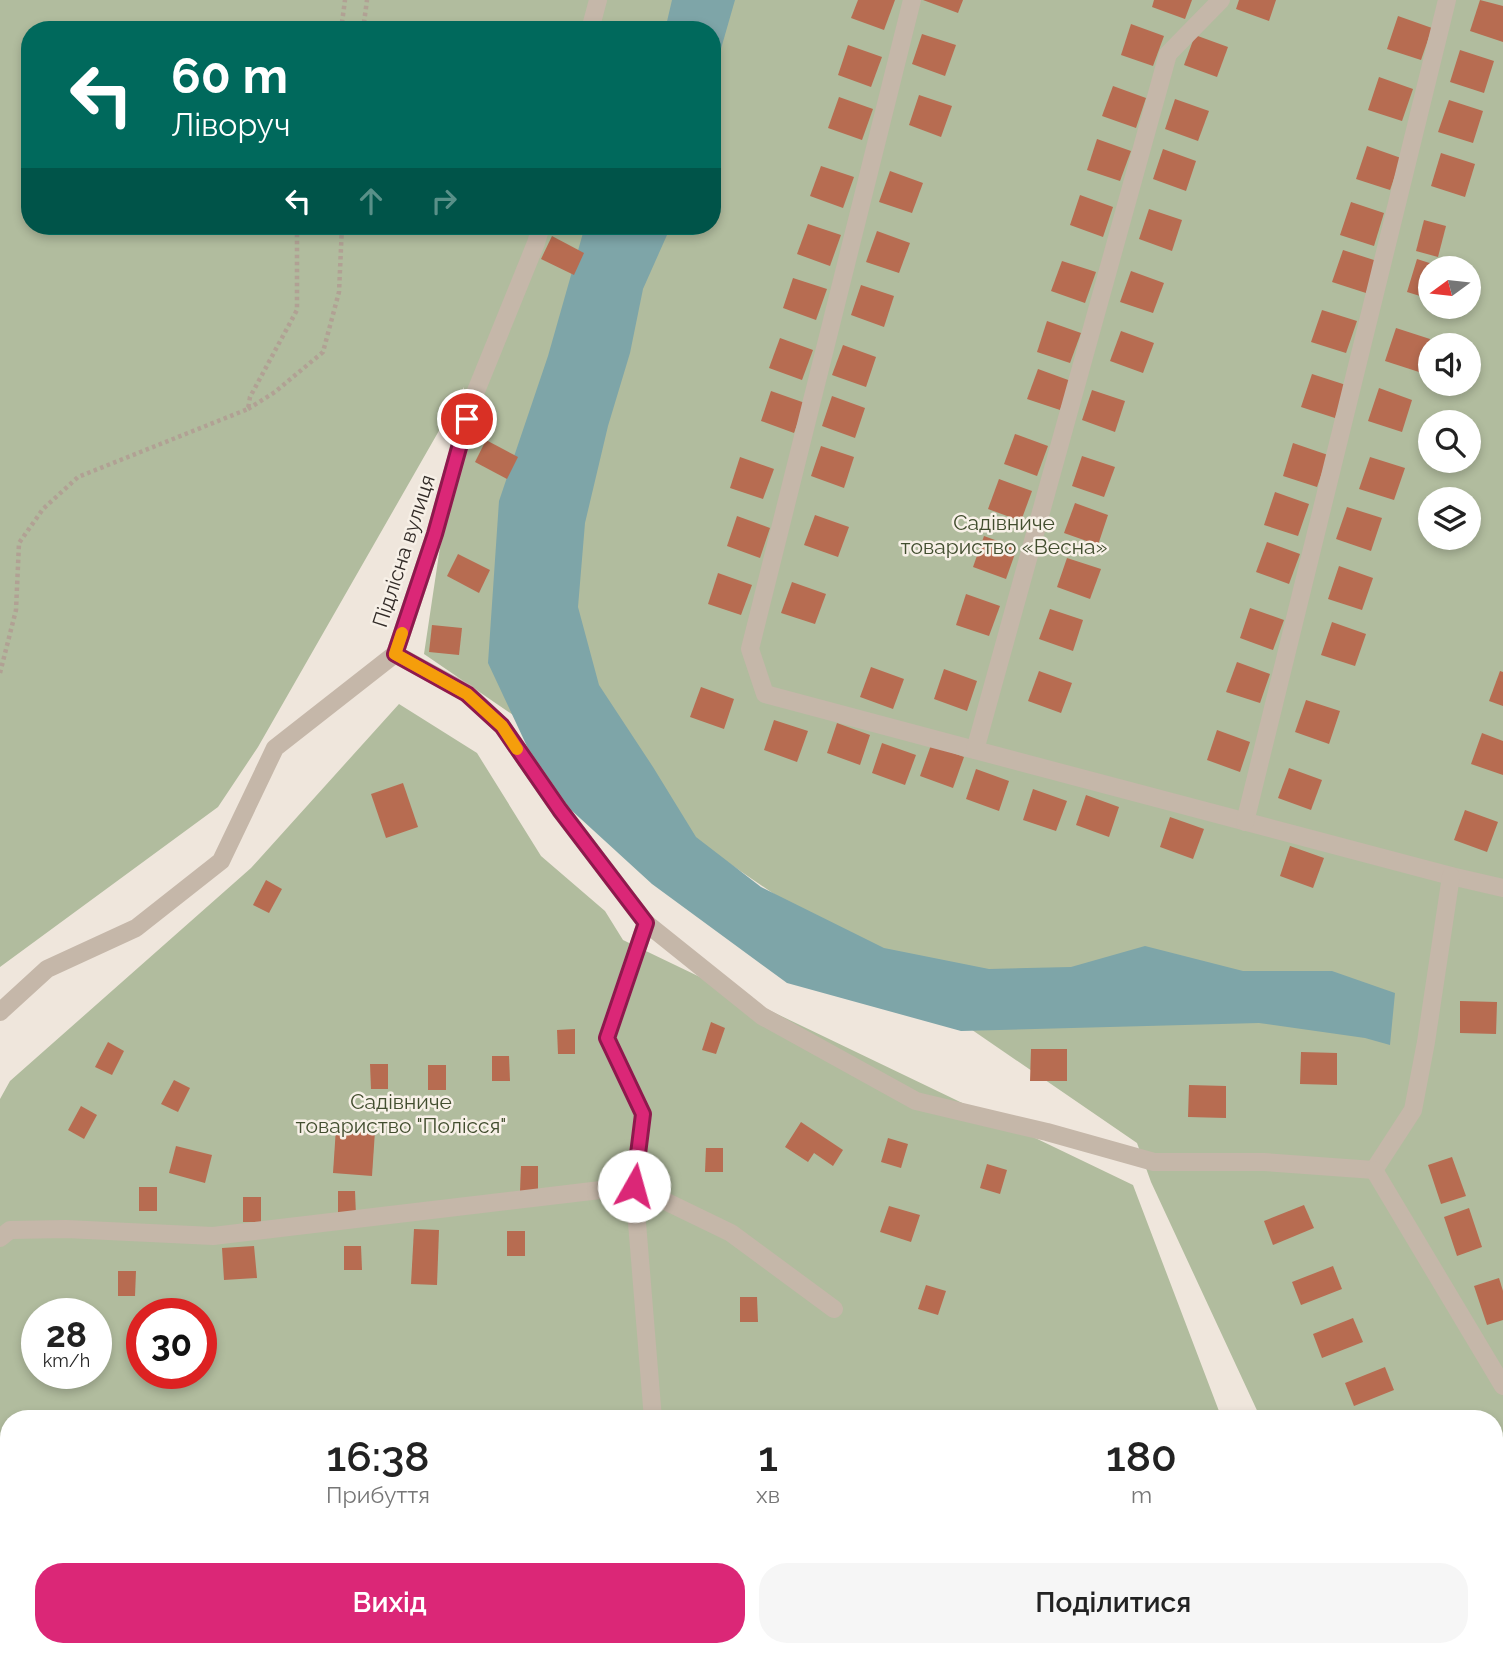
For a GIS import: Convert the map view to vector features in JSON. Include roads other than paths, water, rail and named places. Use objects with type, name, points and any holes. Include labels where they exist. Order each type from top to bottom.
[{"type":"street","points":[[592,21],[598,0]]},
{"type":"street","points":[[912,0],[750,649],[765,694],[1451,876],[1502,884]]},
{"type":"street","points":[[975,750],[1168,54],[1222,0]]},
{"type":"street","points":[[1245,822],[1447,0]]},
{"type":"street","name":"Підлісна вулиця","points":[[395,654],[435,534],[474,397],[538,235]]},
{"type":"street","points":[[0,1012],[47,969],[136,928],[221,861],[275,748],[395,654],[467,694],[502,726],[560,810],[646,923],[762,1016],[916,1101],[1047,1132],[1154,1162],[1264,1162],[1374,1170]]},
{"type":"street","points":[[1374,1170],[1413,1110],[1451,876]]},
{"type":"street","points":[[646,923],[607,1038],[643,1114],[634,1186],[652,1410]]},
{"type":"street","points":[[1374,1170],[1503,1386]]},
{"type":"street","points":[[0,1238],[10,1230],[65,1229],[213,1237],[634,1186],[731,1233],[834,1309]]},
{"type":"water","points":[[672,0],[735,0],[721,49],[721,21],[667,21]]},
{"type":"water","points":[[582,235],[667,235],[643,289],[630,353],[608,426],[585,523],[578,607],[599,685],[696,837],[761,887],[884,948],[989,969],[1071,967],[1145,946],[1243,971],[1332,971],[1395,993],[1390,1045],[1365,1038],[1259,1023],[961,1031],[787,983],[652,884],[546,787],[488,663],[499,501],[548,356]]},
{"type":"park label","name":"Садівниче товариство «Весна»","points":[[1004,535]]},
{"type":"park label","name":"Садівниче товариство \"Полісся\"","points":[[401,1114]]}]
